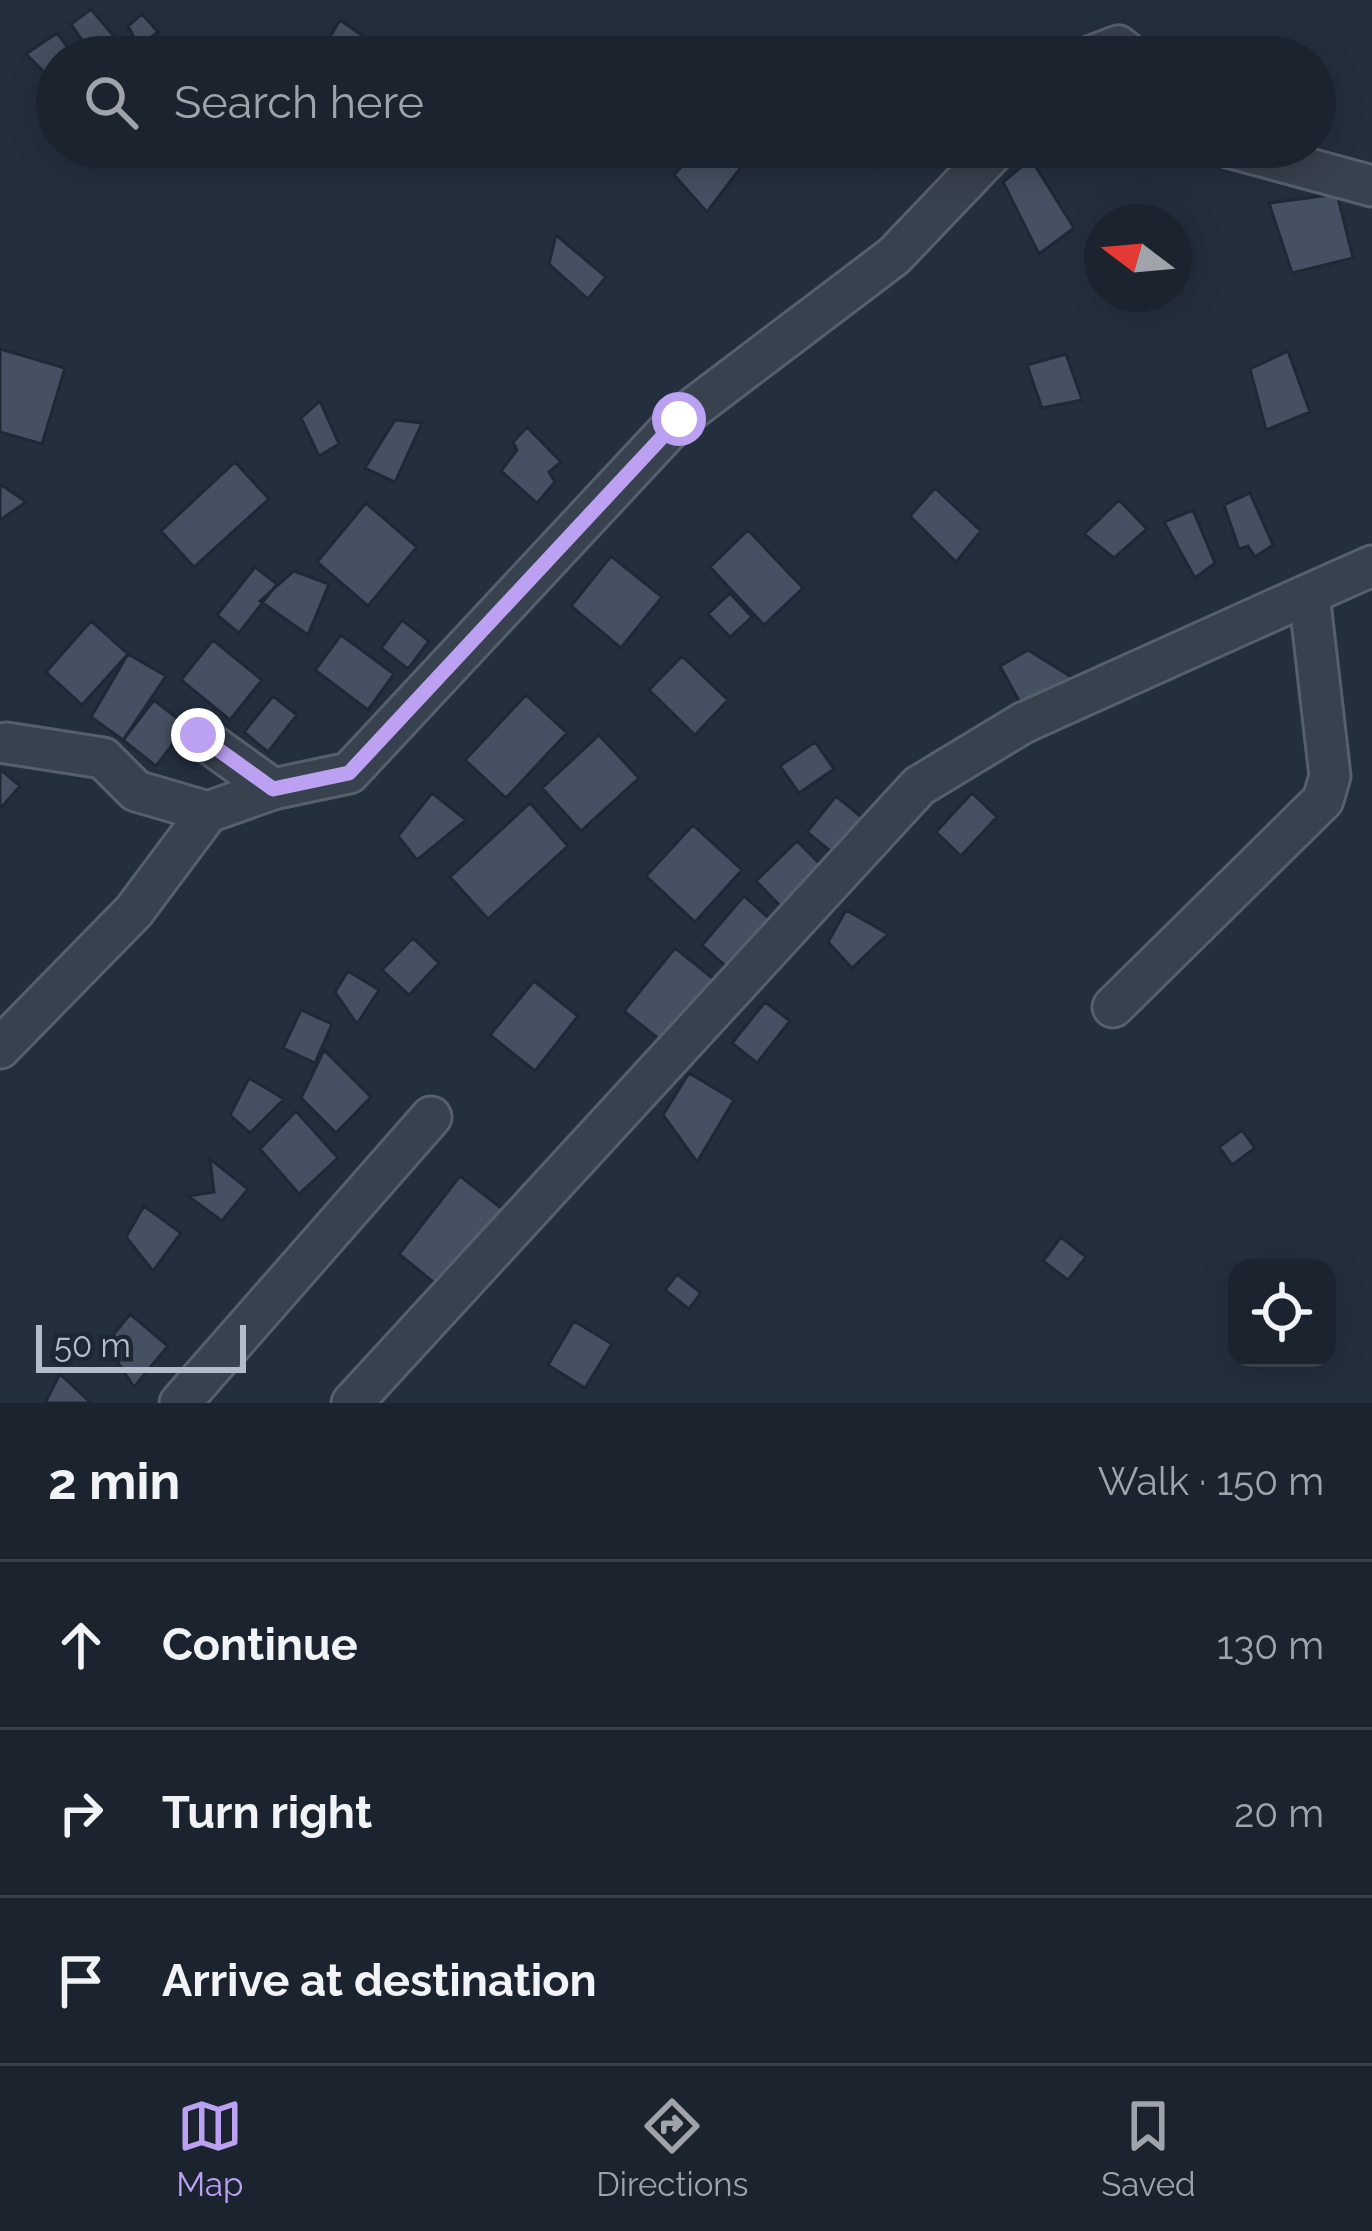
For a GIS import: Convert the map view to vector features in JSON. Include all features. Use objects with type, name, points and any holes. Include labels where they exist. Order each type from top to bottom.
[{"type":"street","points":[[0,1048],[134,910],[208,812],[273,789],[349,773],[679,419],[894,256],[978,168]]},
{"type":"street","points":[[1306,168],[1372,186]]},
{"type":"street","points":[[352,1403],[919,786],[1023,723],[1372,566]]},
{"type":"street","points":[[1113,1007],[1323,800],[1330,776],[1309,594]]},
{"type":"street","points":[[198,735],[273,789]]},
{"type":"street","points":[[6,743],[103,758],[136,791],[208,812]]},
{"type":"street","points":[[179,1403],[431,1118]]},
{"type":"building","points":[[91,9],[114,36],[79,36],[71,24]]},
{"type":"building","points":[[142,14],[158,32],[133,36],[128,26]]},
{"type":"building","points":[[340,20],[363,36],[330,36]]},
{"type":"building","points":[[680,168],[740,168],[707,212],[674,175]]},
{"type":"building","points":[[1020,168],[1037,168],[1074,228],[1039,254],[1003,182]]},
{"type":"building","points":[[1337,194],[1353,258],[1292,273],[1269,203]]},
{"type":"building","points":[[556,235],[606,277],[588,299],[549,264]]},
{"type":"building","points":[[0,349],[65,368],[42,444],[0,432]]},
{"type":"building","points":[[1288,351],[1310,412],[1266,430],[1250,369]]},
{"type":"building","points":[[1066,354],[1082,400],[1042,408],[1027,365]]},
{"type":"building","points":[[320,401],[339,444],[319,456],[301,418]]},
{"type":"building","points":[[395,420],[422,423],[395,482],[365,468]]},
{"type":"building","points":[[527,427],[561,462],[549,472],[555,482],[537,503],[501,471],[517,450],[513,442]]},
{"type":"building","points":[[235,462],[269,499],[194,567],[161,531]]},
{"type":"building","points":[[0,484],[26,502],[0,520]]},
{"type":"building","points":[[935,488],[981,531],[956,562],[910,516]]},
{"type":"building","points":[[1250,493],[1273,545],[1255,557],[1248,546],[1239,549],[1224,505]]},
{"type":"building","points":[[1119,500],[1147,529],[1114,558],[1084,534]]},
{"type":"building","points":[[366,503],[417,547],[368,606],[317,562]]},
{"type":"building","points":[[1193,510],[1215,563],[1195,578],[1164,522]]},
{"type":"building","points":[[748,530],[803,588],[764,625],[710,567]]},
{"type":"building","points":[[611,556],[662,597],[621,648],[571,606]]},
{"type":"building","points":[[255,567],[277,584],[239,633],[217,615]]},
{"type":"building","points":[[294,571],[329,584],[308,635],[260,601]]},
{"type":"building","points":[[730,593],[752,617],[730,637],[708,614]]},
{"type":"building","points":[[402,620],[429,641],[408,669],[381,648]]},
{"type":"building","points":[[91,621],[128,654],[82,705],[46,672]]},
{"type":"building","points":[[341,635],[394,674],[368,710],[315,670]]},
{"type":"building","points":[[213,640],[262,680],[230,720],[181,680]]},
{"type":"building","points":[[1028,650],[1073,678],[1023,708],[1000,666]]},
{"type":"building","points":[[128,654],[166,676],[123,740],[91,717]]},
{"type":"building","points":[[682,656],[728,700],[695,735],[649,690]]},
{"type":"building","points":[[526,695],[567,733],[506,798],[465,760]]},
{"type":"building","points":[[273,696],[297,715],[268,752],[244,732]]},
{"type":"building","points":[[154,700],[187,726],[156,766],[123,740]]},
{"type":"building","points":[[599,735],[639,778],[581,831],[542,788]]},
{"type":"building","points":[[815,742],[834,769],[799,793],[780,766]]},
{"type":"building","points":[[0,769],[20,786],[0,809]]},
{"type":"building","points":[[432,793],[466,820],[417,860],[398,836]]},
{"type":"building","points":[[972,793],[997,817],[961,856],[936,832]]},
{"type":"building","points":[[836,796],[870,824],[841,860],[807,832]]},
{"type":"building","points":[[530,803],[568,846],[488,919],[450,877]]},
{"type":"building","points":[[693,825],[742,870],[695,922],[646,876]]},
{"type":"building","points":[[797,841],[826,870],[785,911],[756,881]]},
{"type":"building","points":[[744,896],[771,920],[729,969],[702,945]]},
{"type":"building","points":[[846,910],[888,934],[852,968],[828,942]]},
{"type":"building","points":[[413,938],[439,963],[409,995],[382,970]]},
{"type":"building","points":[[675,948],[720,984],[670,1048],[624,1011]]},
{"type":"building","points":[[348,971],[379,990],[357,1024],[335,992]]},
{"type":"building","points":[[534,981],[578,1016],[535,1071],[490,1035]]},
{"type":"building","points":[[765,1002],[790,1021],[757,1063],[732,1043]]},
{"type":"building","points":[[301,1010],[332,1024],[315,1063],[283,1048]]},
{"type":"building","points":[[324,1050],[371,1097],[336,1133],[301,1098]]},
{"type":"building","points":[[689,1073],[734,1100],[697,1162],[663,1115]]},
{"type":"building","points":[[249,1078],[284,1099],[250,1133],[230,1115]]},
{"type":"building","points":[[296,1111],[338,1158],[299,1194],[260,1149]]},
{"type":"building","points":[[1242,1130],[1255,1148],[1232,1165],[1219,1147]]},
{"type":"building","points":[[210,1159],[248,1189],[222,1221],[188,1196],[214,1192]]},
{"type":"building","points":[[460,1176],[505,1211],[443,1290],[399,1254]]},
{"type":"building","points":[[144,1206],[181,1233],[153,1271],[126,1237]]},
{"type":"building","points":[[1061,1237],[1086,1257],[1068,1280],[1043,1261]]},
{"type":"building","points":[[677,1274],[701,1293],[689,1309],[665,1290]]},
{"type":"building","points":[[130,1314],[168,1346],[134,1387],[106,1344]]},
{"type":"building","points":[[574,1321],[612,1344],[585,1388],[548,1365]]},
{"type":"building","points":[[60,1374],[91,1403],[45,1403]]},
{"type":"route","points":[[198,735],[273,789],[349,773],[679,419]]}]
